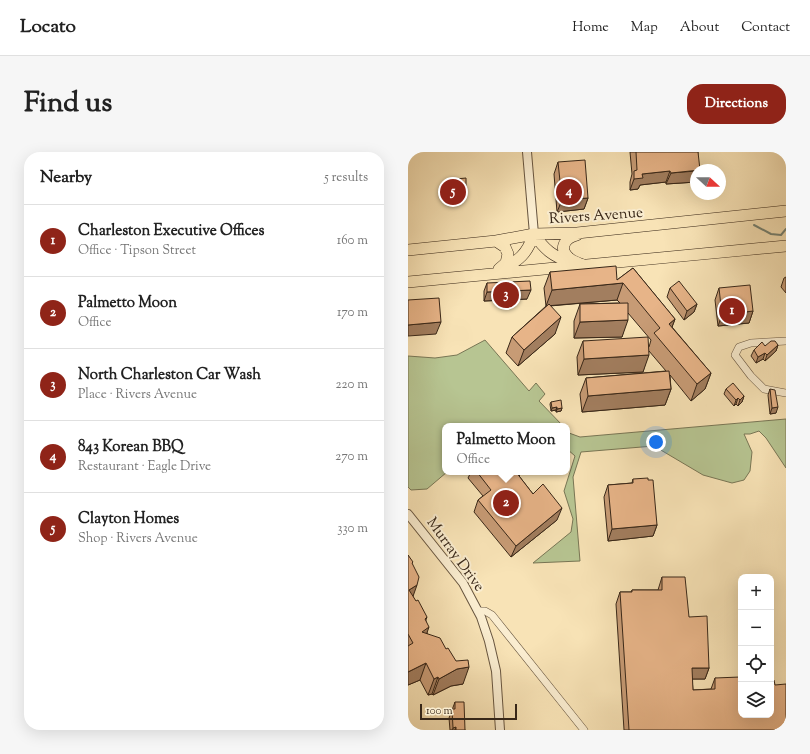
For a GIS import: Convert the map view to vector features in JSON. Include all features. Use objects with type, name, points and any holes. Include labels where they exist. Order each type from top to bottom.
[{"type":"main road","name":"Rivers Avenue","points":[[408,250],[496,241],[534,234],[589,231],[786,212]]},
{"type":"main road","points":[[583,265],[570,259],[565,254],[564,245],[570,236],[589,231]]},
{"type":"main road","points":[[534,234],[542,246],[549,252],[565,260],[583,265]]},
{"type":"main road","points":[[492,274],[514,264],[522,257],[528,250],[534,234]]},
{"type":"main road","points":[[492,274],[506,263],[508,258],[507,250],[496,241]]},
{"type":"main road","points":[[408,282],[786,246]]},
{"type":"street","points":[[527,152],[534,234]]},
{"type":"street","points":[[786,341],[752,343],[739,347],[736,355],[751,376],[764,389],[786,393]]},
{"type":"street","name":"Murray Drive","points":[[408,514],[463,583],[478,611],[488,636],[496,671],[500,730]]},
{"type":"street","points":[[478,611],[485,611],[492,615],[584,730]]},
{"type":"green space","points":[[485,340],[529,391],[536,383],[545,394],[539,401],[560,423],[442,423],[442,475],[443,475],[427,489],[411,490],[408,487],[408,356],[435,358],[457,355]]},
{"type":"green space","points":[[786,419],[786,468],[766,438],[759,431],[744,434],[752,452],[750,471],[744,480],[732,483],[703,475],[654,446],[581,452],[573,477],[580,561],[533,563],[571,532],[573,519],[564,491],[575,456],[570,452],[570,433],[580,437]]},
{"type":"building","points":[[636,152],[698,152],[699,164],[690,164],[690,171],[671,173],[670,171],[642,174],[643,178],[634,179],[634,171],[637,170]]},
{"type":"building","points":[[585,160],[588,198],[562,200],[558,162]]},
{"type":"building","points":[[466,178],[466,187],[461,187],[461,190],[454,190],[454,188],[446,189],[446,180]]},
{"type":"building","points":[[616,266],[617,280],[633,268],[675,319],[669,324],[711,373],[697,384],[654,333],[660,328],[623,283],[552,290],[550,272]]},
{"type":"building","points":[[530,281],[531,290],[487,292],[487,283]]},
{"type":"building","points":[[679,281],[697,304],[687,311],[670,288]]},
{"type":"building","points":[[750,285],[753,311],[722,315],[719,288]]},
{"type":"building","points":[[439,298],[441,322],[408,325],[408,300]]},
{"type":"building","points":[[628,303],[628,320],[580,322],[580,304]]},
{"type":"building","points":[[549,304],[561,317],[524,350],[512,337]]},
{"type":"building","points":[[648,337],[649,355],[584,359],[583,341]]},
{"type":"building","points":[[771,341],[775,341],[778,345],[767,355],[765,353],[758,357],[754,350],[762,342],[765,346]]},
{"type":"building","points":[[669,371],[671,389],[588,396],[586,378]]},
{"type":"building","points":[[733,383],[744,396],[740,400],[738,398],[736,400],[726,389]]},
{"type":"building","points":[[770,389],[775,390],[778,407],[772,408]]},
{"type":"building","points":[[561,400],[562,408],[552,408],[551,402]]},
{"type":"building","points":[[479,475],[518,475],[533,494],[543,484],[562,508],[516,546],[478,500],[491,490]]},
{"type":"building","points":[[648,478],[648,480],[653,480],[657,525],[612,529],[608,485],[633,483],[633,479]]},
{"type":"building","points":[[408,555],[413,562],[412,563],[419,577],[417,585],[409,590],[416,601],[418,600],[427,617],[425,619],[429,627],[422,632],[440,638],[446,649],[448,648],[456,661],[468,660],[469,667],[457,669],[439,679],[438,677],[434,679],[426,663],[408,672],[408,646],[413,643],[408,634]]},
{"type":"building","points":[[662,577],[685,577],[689,617],[707,616],[709,668],[692,668],[693,690],[715,689],[715,678],[738,677],[738,718],[774,718],[774,680],[775,685],[786,684],[786,730],[629,730],[620,592],[632,592],[632,590],[662,590]]},
{"type":"building","points":[[455,702],[464,702],[465,730],[456,730],[456,727],[453,728],[452,709],[455,709]]},
{"type":"waterway","points":[[754,225],[771,234],[781,235],[786,229]]},
{"type":"place","name":"Clayton Homes","points":[[453,192]]},
{"type":"place","name":"843 Korean BBQ","points":[[569,192]]},
{"type":"place","name":"North Charleston Car Wash","points":[[506,295]]},
{"type":"place","name":"Charleston Executive Offices","points":[[732,311]]},
{"type":"place","name":"Palmetto Moon","points":[[506,503]]}]
